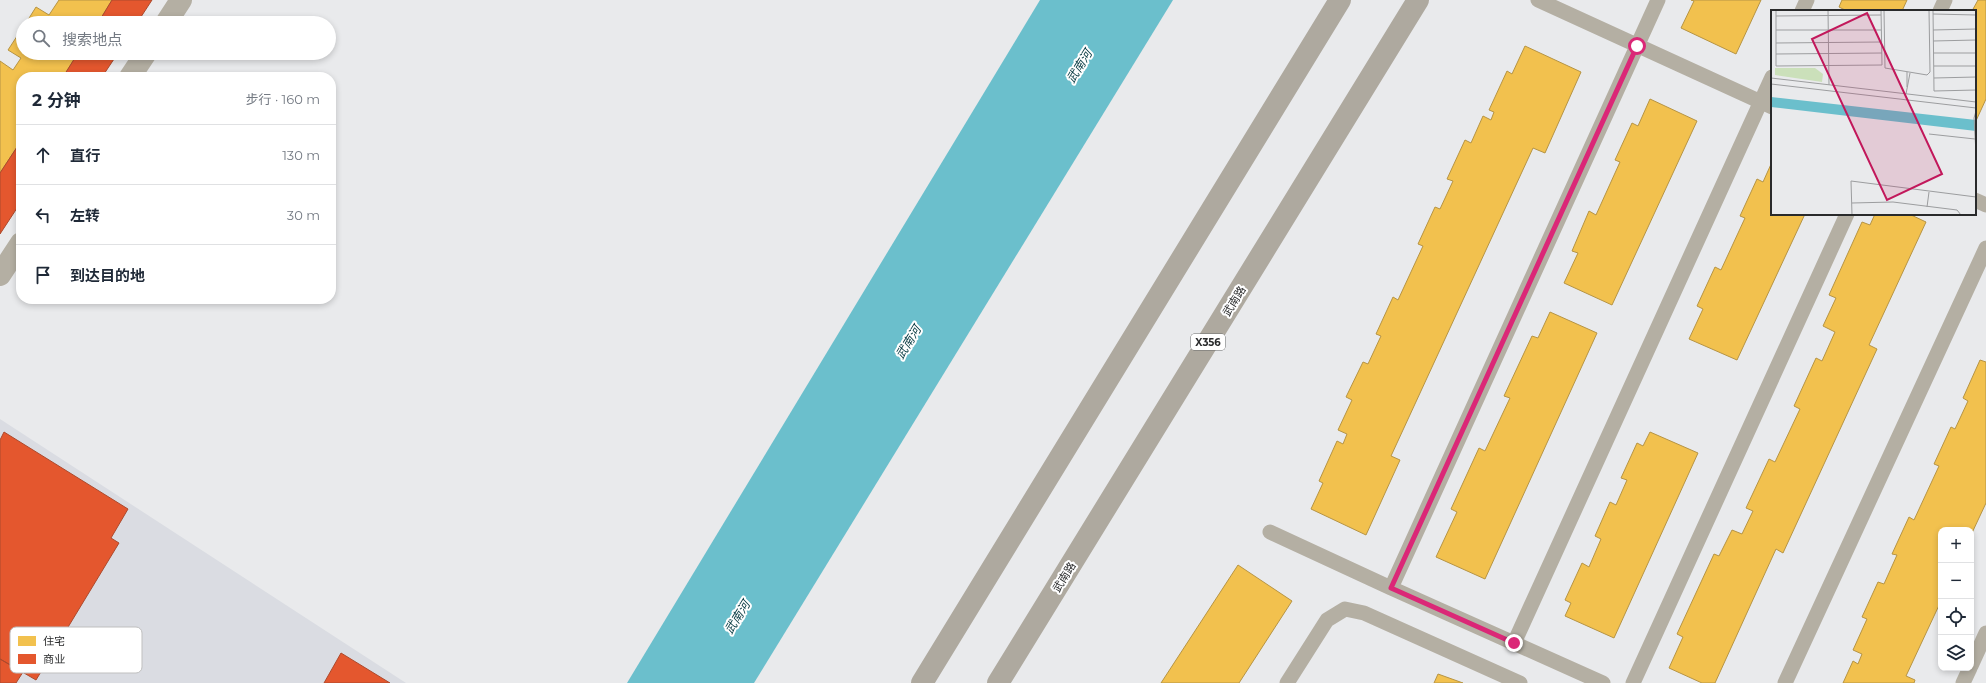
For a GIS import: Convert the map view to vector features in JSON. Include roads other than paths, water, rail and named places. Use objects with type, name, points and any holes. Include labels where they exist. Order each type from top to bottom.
[{"type":"main road","points":[[922,683],[1340,0]]},
{"type":"main road","name":"武南路","points":[[998,683],[1418,0]]},
{"type":"street","points":[[171,16],[181,0]]},
{"type":"street","points":[[133,72],[141,60]]},
{"type":"street","points":[[0,275],[16,251]]},
{"type":"lane","points":[[1538,0],[1766,105]]},
{"type":"lane","points":[[1391,588],[1658,0]]},
{"type":"lane","points":[[1802,10],[1807,0]]},
{"type":"lane","points":[[1940,10],[1945,0]]},
{"type":"lane","points":[[1514,643],[1766,105],[1771,82]]},
{"type":"lane","points":[[1976,200],[1986,205]]},
{"type":"lane","points":[[1633,683],[1848,215]]},
{"type":"lane","points":[[1785,683],[1986,248]]},
{"type":"lane","points":[[1270,532],[1603,683]]},
{"type":"lane","points":[[1287,683],[1328,620],[1345,609],[1364,613],[1520,683]]},
{"type":"lane","points":[[1974,660],[1986,633]]},
{"type":"lane","points":[[1964,683],[1969,671]]},
{"type":"water","name":"武南河","points":[[1040,0],[1173,0],[754,683],[627,683]]}]
